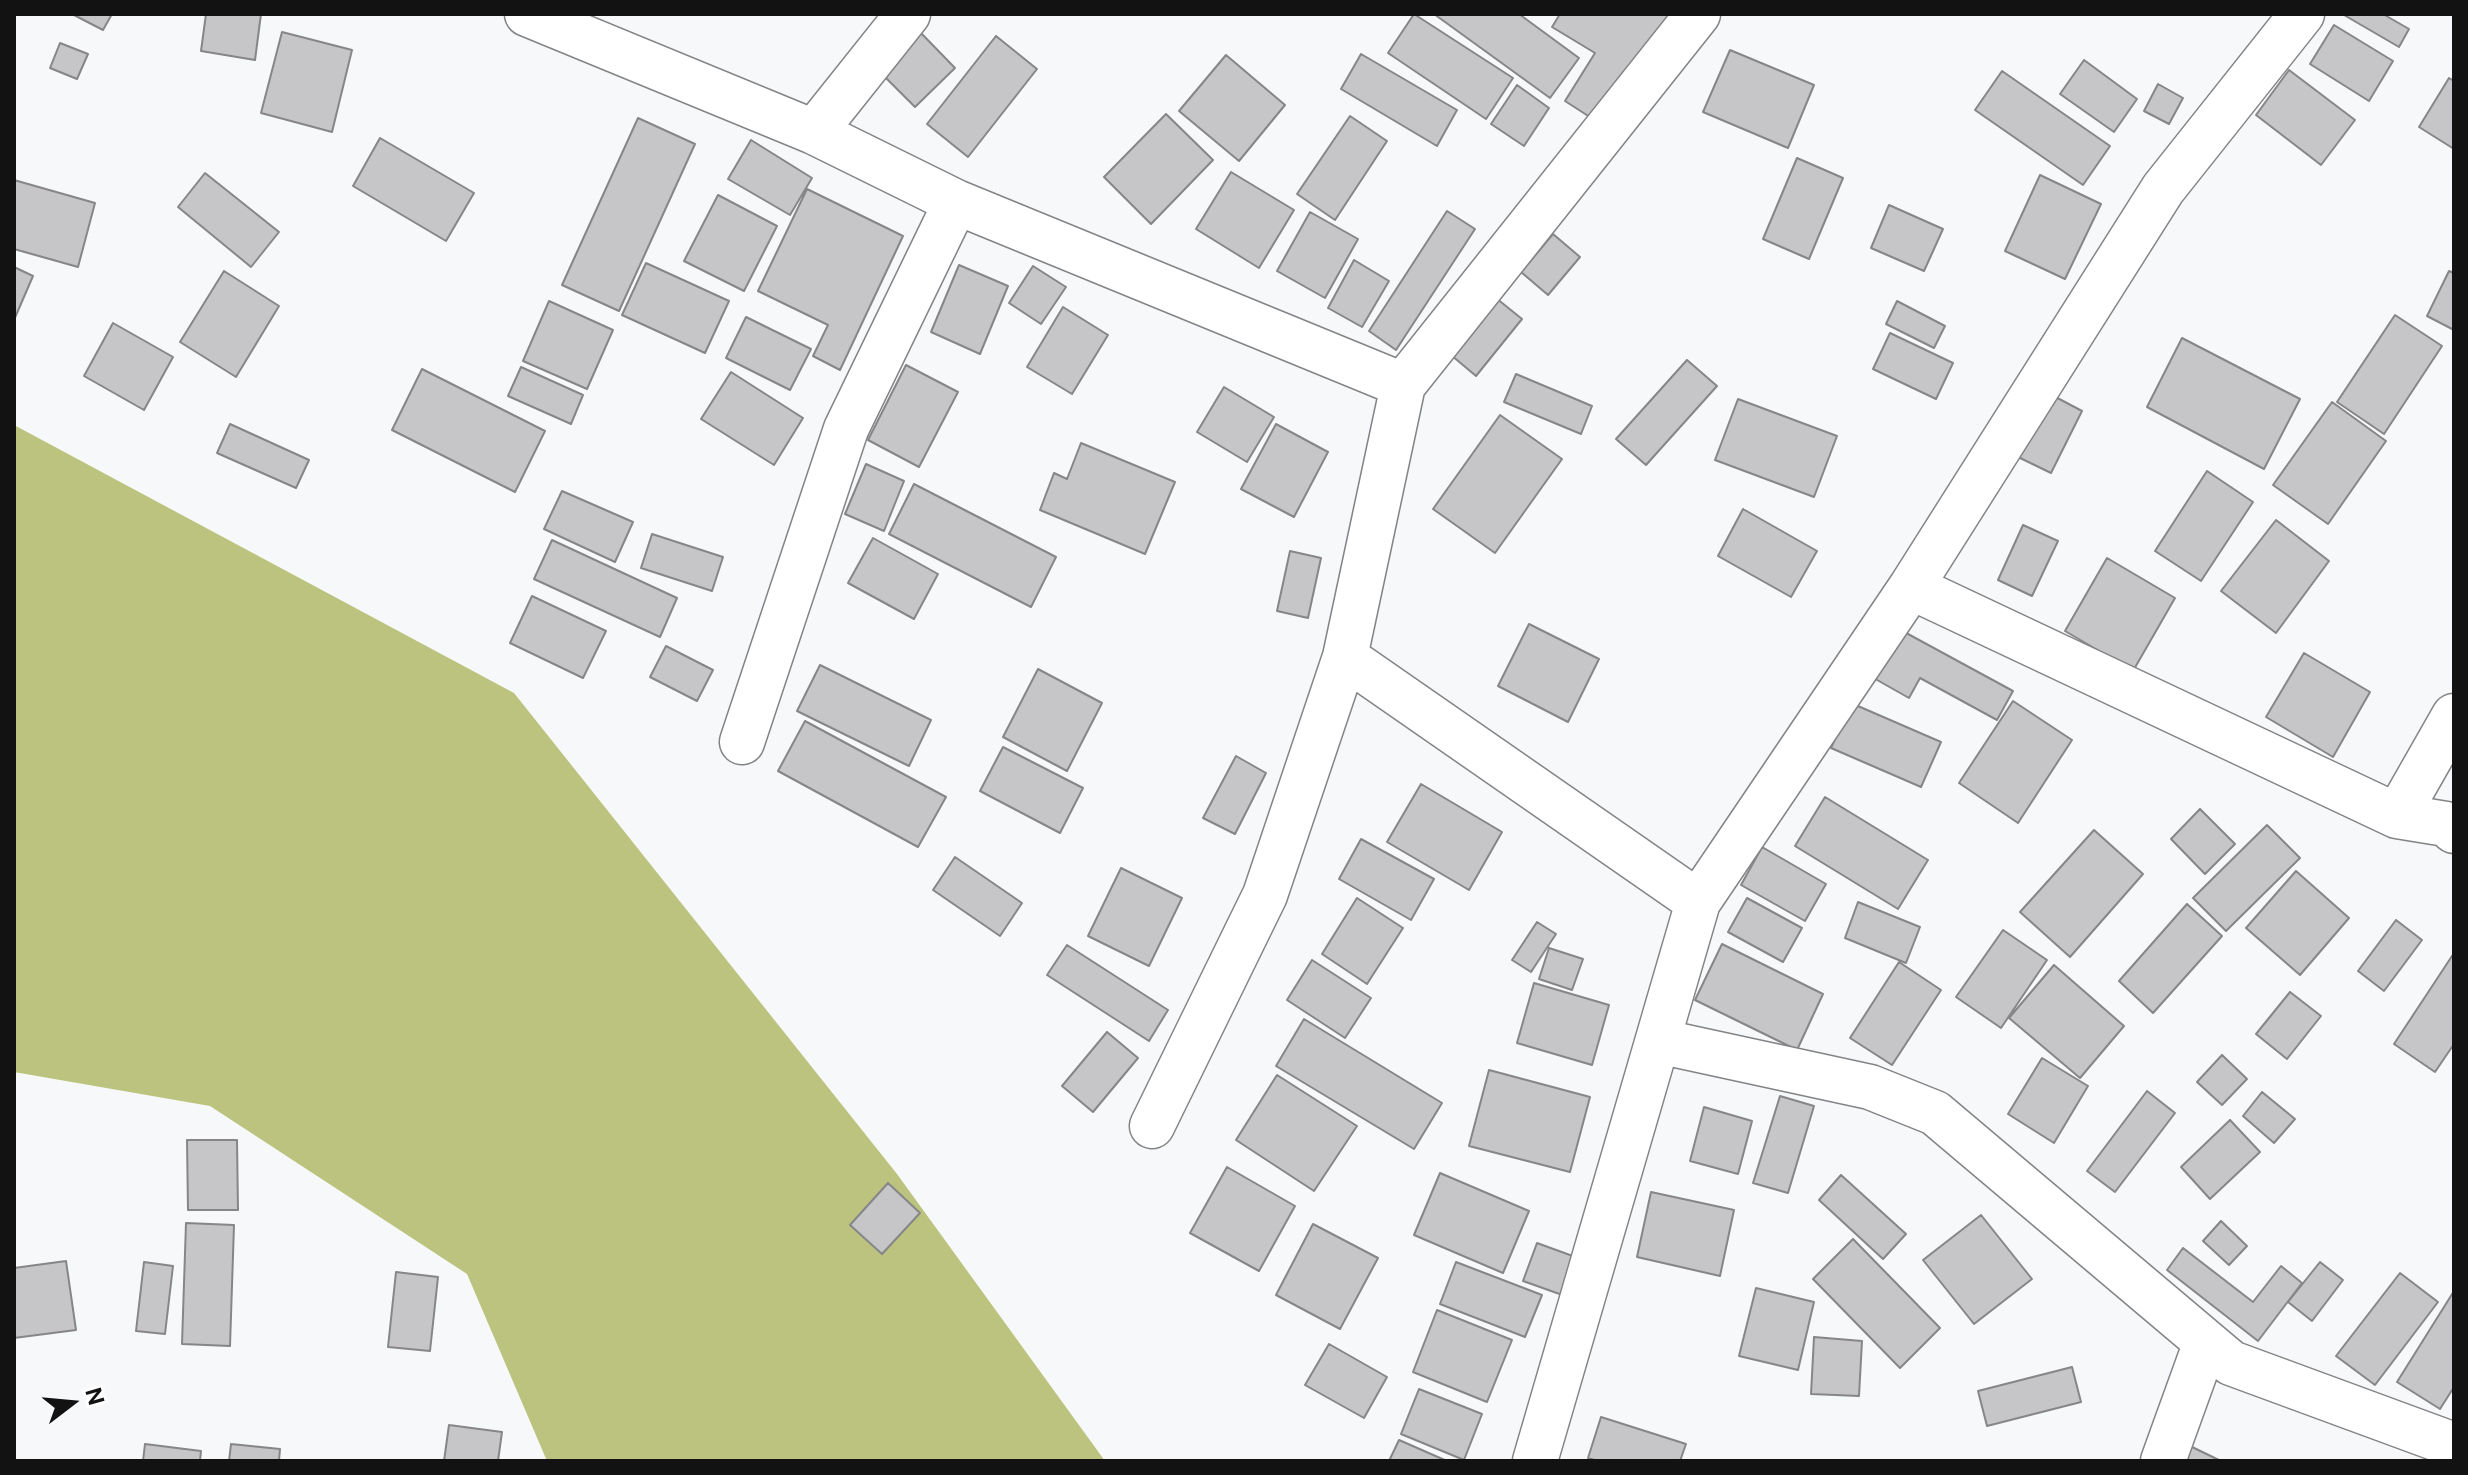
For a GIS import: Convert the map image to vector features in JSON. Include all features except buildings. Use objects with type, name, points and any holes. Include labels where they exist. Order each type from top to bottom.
[{"type":"street","points":[[527,14],[814,132],[956,202],[1403,385]]},
{"type":"street","points":[[814,132],[908,14]]},
{"type":"street","points":[[1152,1126],[1265,895],[1345,657],[1403,385],[1698,14]]},
{"type":"street","points":[[1535,1461],[1698,902],[1911,587],[2163,189],[2302,14]]},
{"type":"street","points":[[742,742],[846,429],[956,202]]},
{"type":"street","points":[[1911,587],[2397,816],[2451,826]]},
{"type":"street","points":[[1345,657],[1698,902]]},
{"type":"street","points":[[2397,816],[2454,716]]},
{"type":"street","points":[[1658,1041],[1870,1087],[1935,1113],[2231,1363],[2454,1445]]},
{"type":"street","points":[[2163,1461],[2206,1342]]},
{"type":"green space","points":[[14,425],[514,693],[897,1174],[1105,1461],[547,1461],[467,1274],[210,1106],[14,1072]]}]
